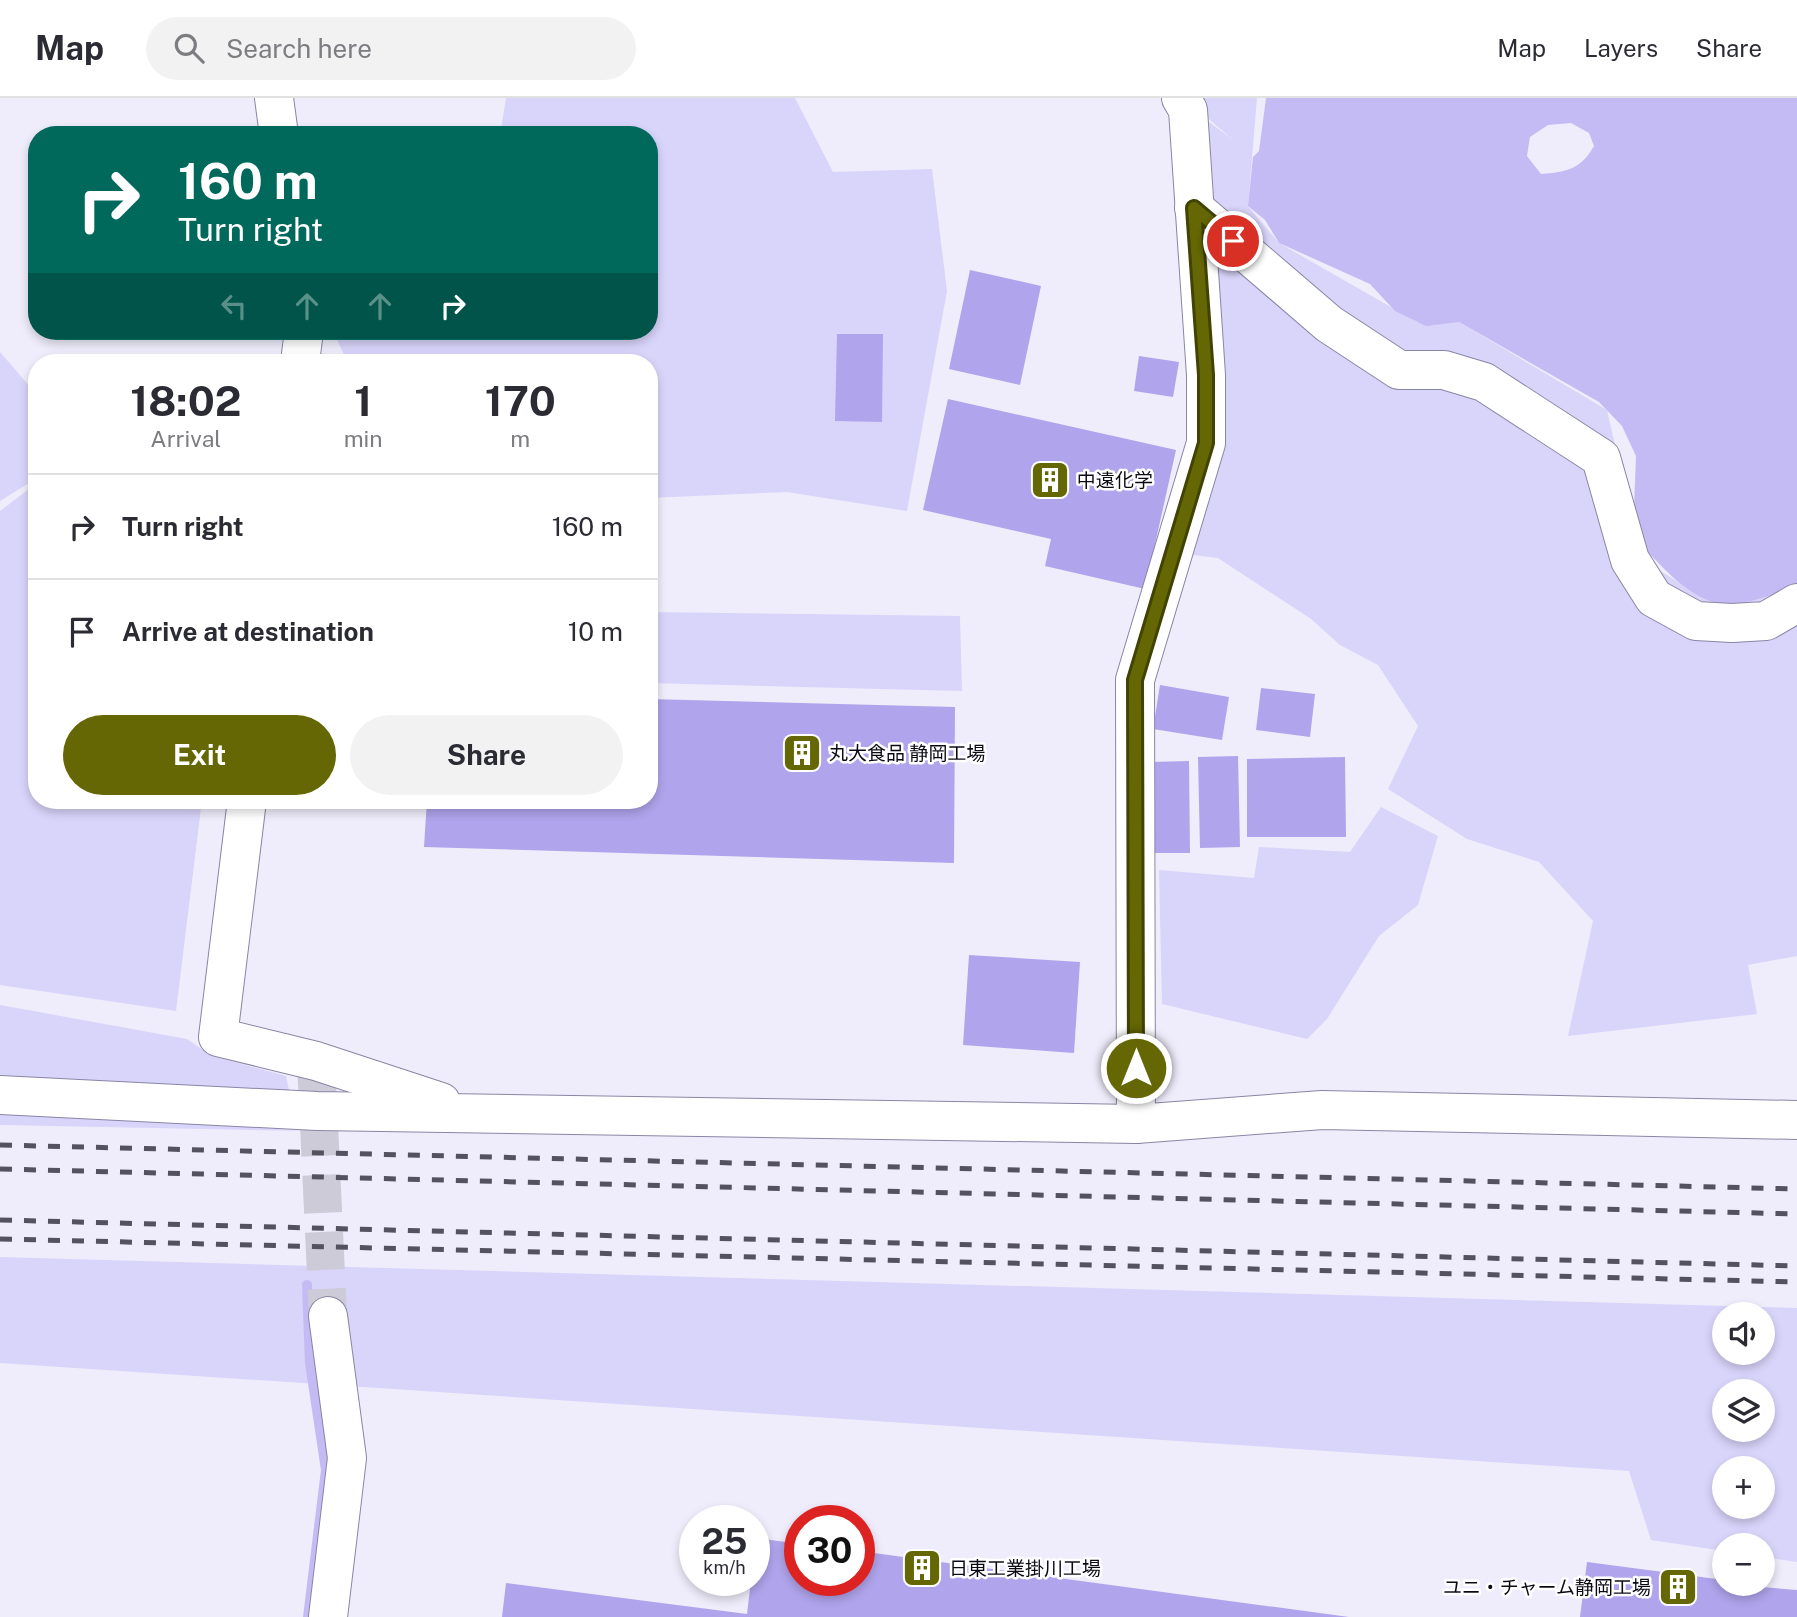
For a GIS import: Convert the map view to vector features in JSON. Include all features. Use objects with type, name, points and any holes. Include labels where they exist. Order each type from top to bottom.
[{"type":"street","points":[[274,98],[278,126]]},
{"type":"street","points":[[1136,1124],[1135,680],[1206,443],[1206,375],[1188,110],[1181,98]]},
{"type":"street","points":[[1194,208],[1329,324],[1399,370],[1444,370],[1483,382],[1601,458],[1630,559],[1654,598],[1696,621],[1732,623],[1766,621],[1797,603]]},
{"type":"street","points":[[246,809],[218,1037],[316,1061],[477,1114]]},
{"type":"street","points":[[0,1095],[317,1111],[1136,1124],[1322,1110],[1797,1120]]},
{"type":"street","points":[[328,1317],[347,1458],[328,1617]]},
{"type":"shaded area","points":[[506,98],[795,98],[833,172],[932,169],[947,291],[907,511],[787,492],[658,498],[658,354],[344,354],[337,340],[658,340],[658,126],[501,126]]},
{"type":"shaded area","points":[[1185,98],[1257,98],[1248,206],[1279,243],[1417,322],[1459,322],[1607,410],[1637,541],[1657,569],[1695,592],[1797,579],[1797,956],[1748,965],[1757,1014],[1568,1036],[1593,921],[1539,862],[1467,839],[1388,789],[1418,726],[1378,665],[1340,645],[1311,619],[1218,558],[1185,554],[1196,112],[1233,140]]},
{"type":"shaded area","points":[[1266,98],[1797,98],[1797,585],[1761,598],[1731,604],[1709,601],[1684,587],[1633,535],[1636,456],[1622,426],[1599,402],[1459,322],[1426,326],[1395,311],[1370,284],[1279,243],[1265,220],[1248,206],[1253,157],[1259,151]],"holes":[[[1571,123],[1589,133],[1594,146],[1584,160],[1572,168],[1541,174],[1527,156],[1530,137],[1548,125]]]},
{"type":"shaded area","points":[[0,352],[28,385],[28,484],[0,501]]},
{"type":"shaded area","points":[[28,490],[28,809],[201,809],[176,1011],[0,985],[0,511]]},
{"type":"shaded area","points":[[658,612],[960,616],[962,691],[658,683]]},
{"type":"shaded area","points":[[1381,807],[1438,836],[1418,905],[1379,936],[1327,1019],[1307,1039],[1162,1004],[1159,870],[1254,878],[1259,847],[1350,852]]},
{"type":"shaded area","points":[[0,1005],[187,1039],[212,1056],[286,1076],[290,1095],[0,1075]]},
{"type":"shaded area","points":[[0,1108],[303,1131],[0,1125]]},
{"type":"shaded area","points":[[0,1257],[1712,1306],[1712,1365],[1775,1365],[1775,1307],[1797,1308],[1797,1562],[1775,1559],[1775,1533],[1712,1533],[1712,1549],[1651,1540],[1629,1471],[0,1363]]},
{"type":"building","points":[[970,270],[1041,286],[1020,385],[949,369]]},
{"type":"building","points":[[837,334],[883,334],[882,422],[835,421]]},
{"type":"building","points":[[1139,356],[1179,362],[1173,397],[1134,391]]},
{"type":"building","name":"中遠化学","points":[[948,399],[1176,450],[1145,589],[1045,566],[1051,539],[923,510]]},
{"type":"building","points":[[1160,685],[1229,697],[1222,740],[1153,729]]},
{"type":"building","points":[[1261,688],[1315,694],[1310,737],[1256,730]]},
{"type":"building","name":"丸大食品 静岡工場","points":[[658,699],[955,707],[954,863],[424,847],[426,809],[658,809]]},
{"type":"building","points":[[1238,756],[1240,847],[1200,848],[1198,757]]},
{"type":"building","points":[[1345,757],[1346,837],[1247,837],[1247,759]]},
{"type":"building","points":[[1189,761],[1190,853],[1150,853],[1149,762]]},
{"type":"building","points":[[969,955],[1080,962],[1074,1053],[963,1045]]},
{"type":"building","name":"日東工業掛川工場","points":[[770,1540],[784,1542],[784,1596],[875,1596],[875,1553],[1349,1617],[502,1617],[506,1583],[747,1614],[749,1596],[770,1596]]},
{"type":"building","name":"ユニ・チャーム静岡工場","points":[[1587,1562],[1712,1578],[1712,1596],[1775,1596],[1775,1588],[1797,1590],[1797,1617],[1580,1617]]},
{"type":"waterway","points":[[307,1285],[310,1363],[326,1470],[308,1617]]},
{"type":"tunnel","points":[[316,1061],[328,1316]]},
{"type":"railway","points":[[0,1145],[1797,1189]]},
{"type":"railway","points":[[0,1169],[1797,1214]]},
{"type":"railway","points":[[0,1220],[1797,1266]]},
{"type":"railway","points":[[0,1239],[1797,1282]]},
{"type":"place","name":"中遠化学","points":[[1050,480]]},
{"type":"place","name":"丸大食品 静岡工場","points":[[802,753]]},
{"type":"place","name":"日東工業掛川工場","points":[[922,1568]]},
{"type":"place","name":"ユニ・チャーム静岡工場","points":[[1678,1587]]},
{"type":"route","points":[[1136,1068],[1135,680],[1206,443],[1206,375],[1194,208],[1233,241]]}]
